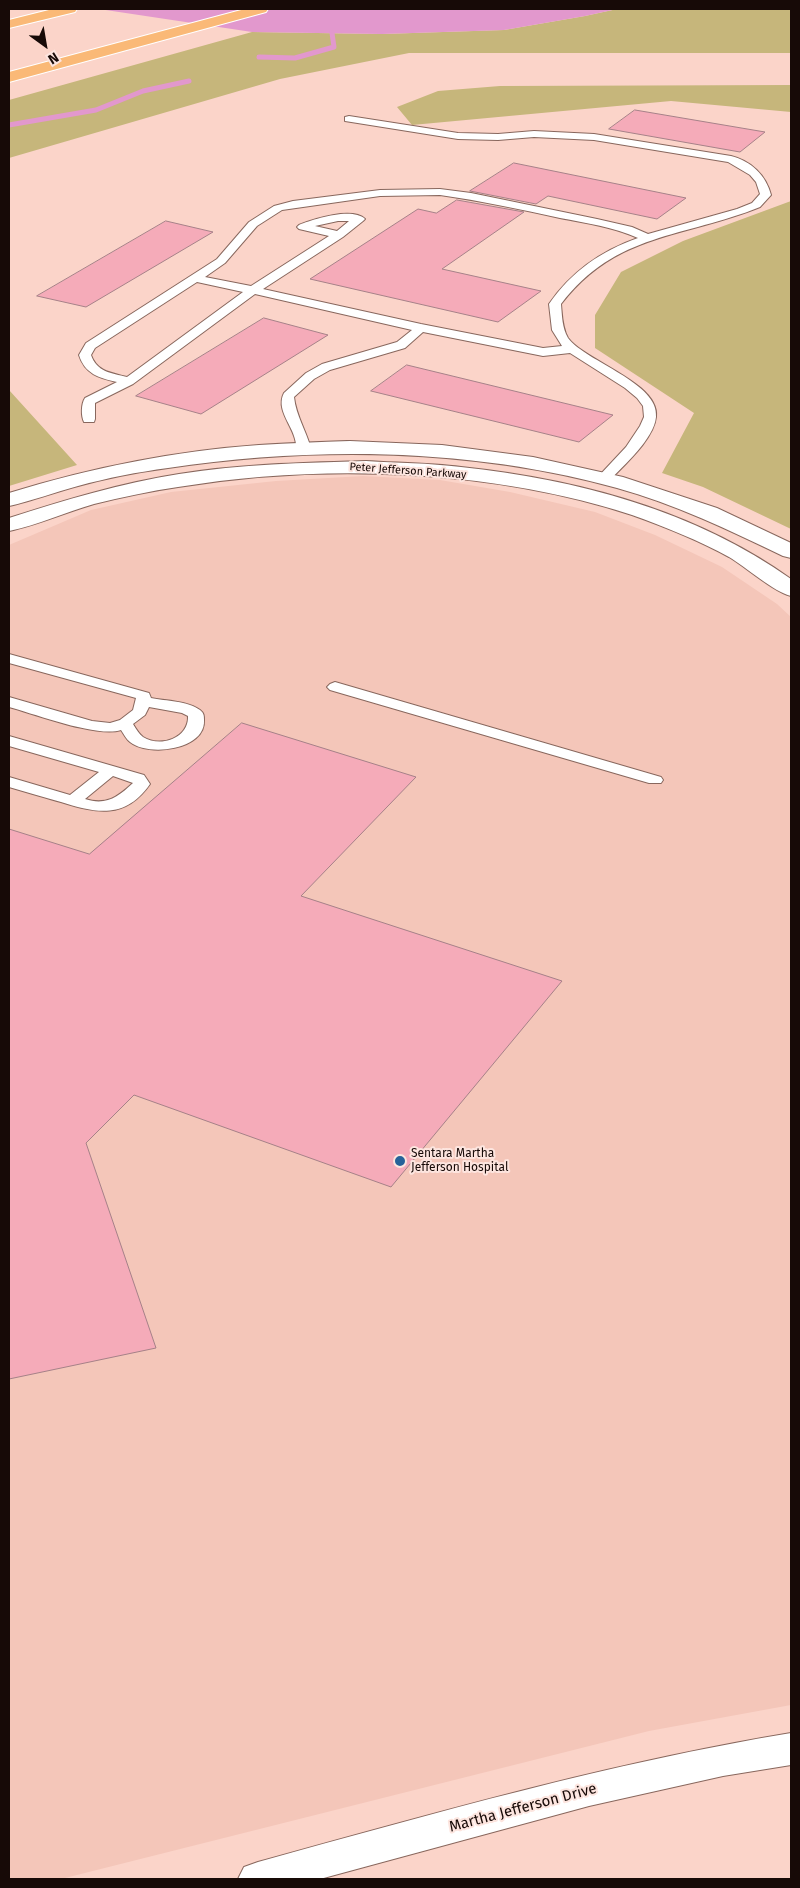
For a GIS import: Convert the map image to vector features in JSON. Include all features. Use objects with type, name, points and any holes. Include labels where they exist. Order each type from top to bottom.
[{"type":"highway","points":[[9,24],[70,9]]},
{"type":"highway","points":[[9,77],[261,9]]},
{"type":"street","name":"Peter Jefferson Parkway","points":[[9,500],[77,480],[149,465],[226,455],[304,449],[351,448],[431,451],[503,458],[604,478],[645,489],[697,506],[751,529],[791,551]]},
{"type":"street","name":"Peter Jefferson Parkway","points":[[9,525],[96,497],[162,483],[274,470],[350,467],[415,469],[509,480],[564,490],[622,506],[670,522],[719,543],[759,565],[791,589]]},
{"type":"street","name":"Martha Jefferson Drive","points":[[258,1879],[575,1793],[720,1759],[791,1749]]},
{"type":"lane","points":[[349,119],[458,136],[498,137],[534,134],[594,138],[731,159],[740,163],[762,179],[766,195],[756,205],[742,211],[648,238],[598,260],[567,288],[556,304],[557,324],[562,339],[572,349],[631,387],[648,402],[651,415],[644,432],[604,478]]},
{"type":"lane","points":[[129,381],[93,372],[87,366],[85,355],[90,346],[221,261],[253,224],[278,208],[294,204],[380,193],[440,192],[471,196],[598,222],[628,229],[648,238]]},
{"type":"lane","points":[[89,419],[89,401],[129,381],[253,290],[339,235]]},
{"type":"lane","points":[[195,278],[421,328],[543,352],[572,349]]},
{"type":"lane","points":[[304,449],[301,436],[289,412],[288,396],[310,376],[326,367],[401,345],[421,328]]},
{"type":"lane","points":[[9,658],[144,696],[140,712],[125,723],[111,728],[90,725],[9,702]]},
{"type":"lane","points":[[335,686],[655,780]]},
{"type":"lane","points":[[125,723],[135,739],[147,744],[177,742],[190,737],[196,730],[198,722],[196,714],[186,709],[143,701]]},
{"type":"lane","points":[[9,741],[138,778],[142,784],[122,802],[106,808],[93,807],[9,782]]},
{"type":"lane","points":[[73,801],[111,770]]},
{"type":"shaded area","points":[[99,9],[617,9],[504,30],[382,34],[252,32]]},
{"type":"shaded area","points":[[617,9],[791,9],[791,53],[409,53],[280,79],[9,158],[9,100],[252,32],[382,34],[504,30]]},
{"type":"shaded area","points":[[791,85],[791,112],[671,101],[412,125],[397,107],[438,91],[500,86]]},
{"type":"shaded area","points":[[791,201],[791,529],[703,487],[662,473],[694,413],[595,348],[595,315],[621,272],[683,241]]},
{"type":"shaded area","points":[[9,390],[77,465],[9,486]]},
{"type":"shaded area","name":"Sentara Martha Jefferson Hospital","points":[[363,476],[440,480],[510,492],[595,512],[655,535],[722,567],[777,604],[791,617],[791,1705],[649,1731],[61,1879],[9,1879],[9,545],[91,510],[171,492],[276,481]]},
{"type":"building","points":[[635,110],[765,132],[740,152],[609,129]]},
{"type":"building","points":[[514,163],[686,198],[657,219],[548,196],[536,204],[470,191]]},
{"type":"building","points":[[457,200],[524,212],[442,269],[541,291],[498,322],[310,279],[418,209],[436,213]]},
{"type":"building","points":[[166,221],[213,232],[86,307],[37,296]]},
{"type":"building","points":[[264,318],[328,335],[201,414],[136,396]]},
{"type":"building","points":[[407,365],[613,415],[579,442],[371,391]]},
{"type":"building","points":[[242,723],[416,777],[301,896],[562,981],[391,1187],[134,1095],[86,1143],[156,1348],[9,1379],[9,829],[89,854]]},
{"type":"waterway","points":[[259,57],[295,58],[334,47],[332,33]]},
{"type":"waterway","points":[[9,125],[96,110],[143,91],[189,81]]},
{"type":"place","name":"Sentara Martha Jefferson Hospital","points":[[400,1161]]}]
